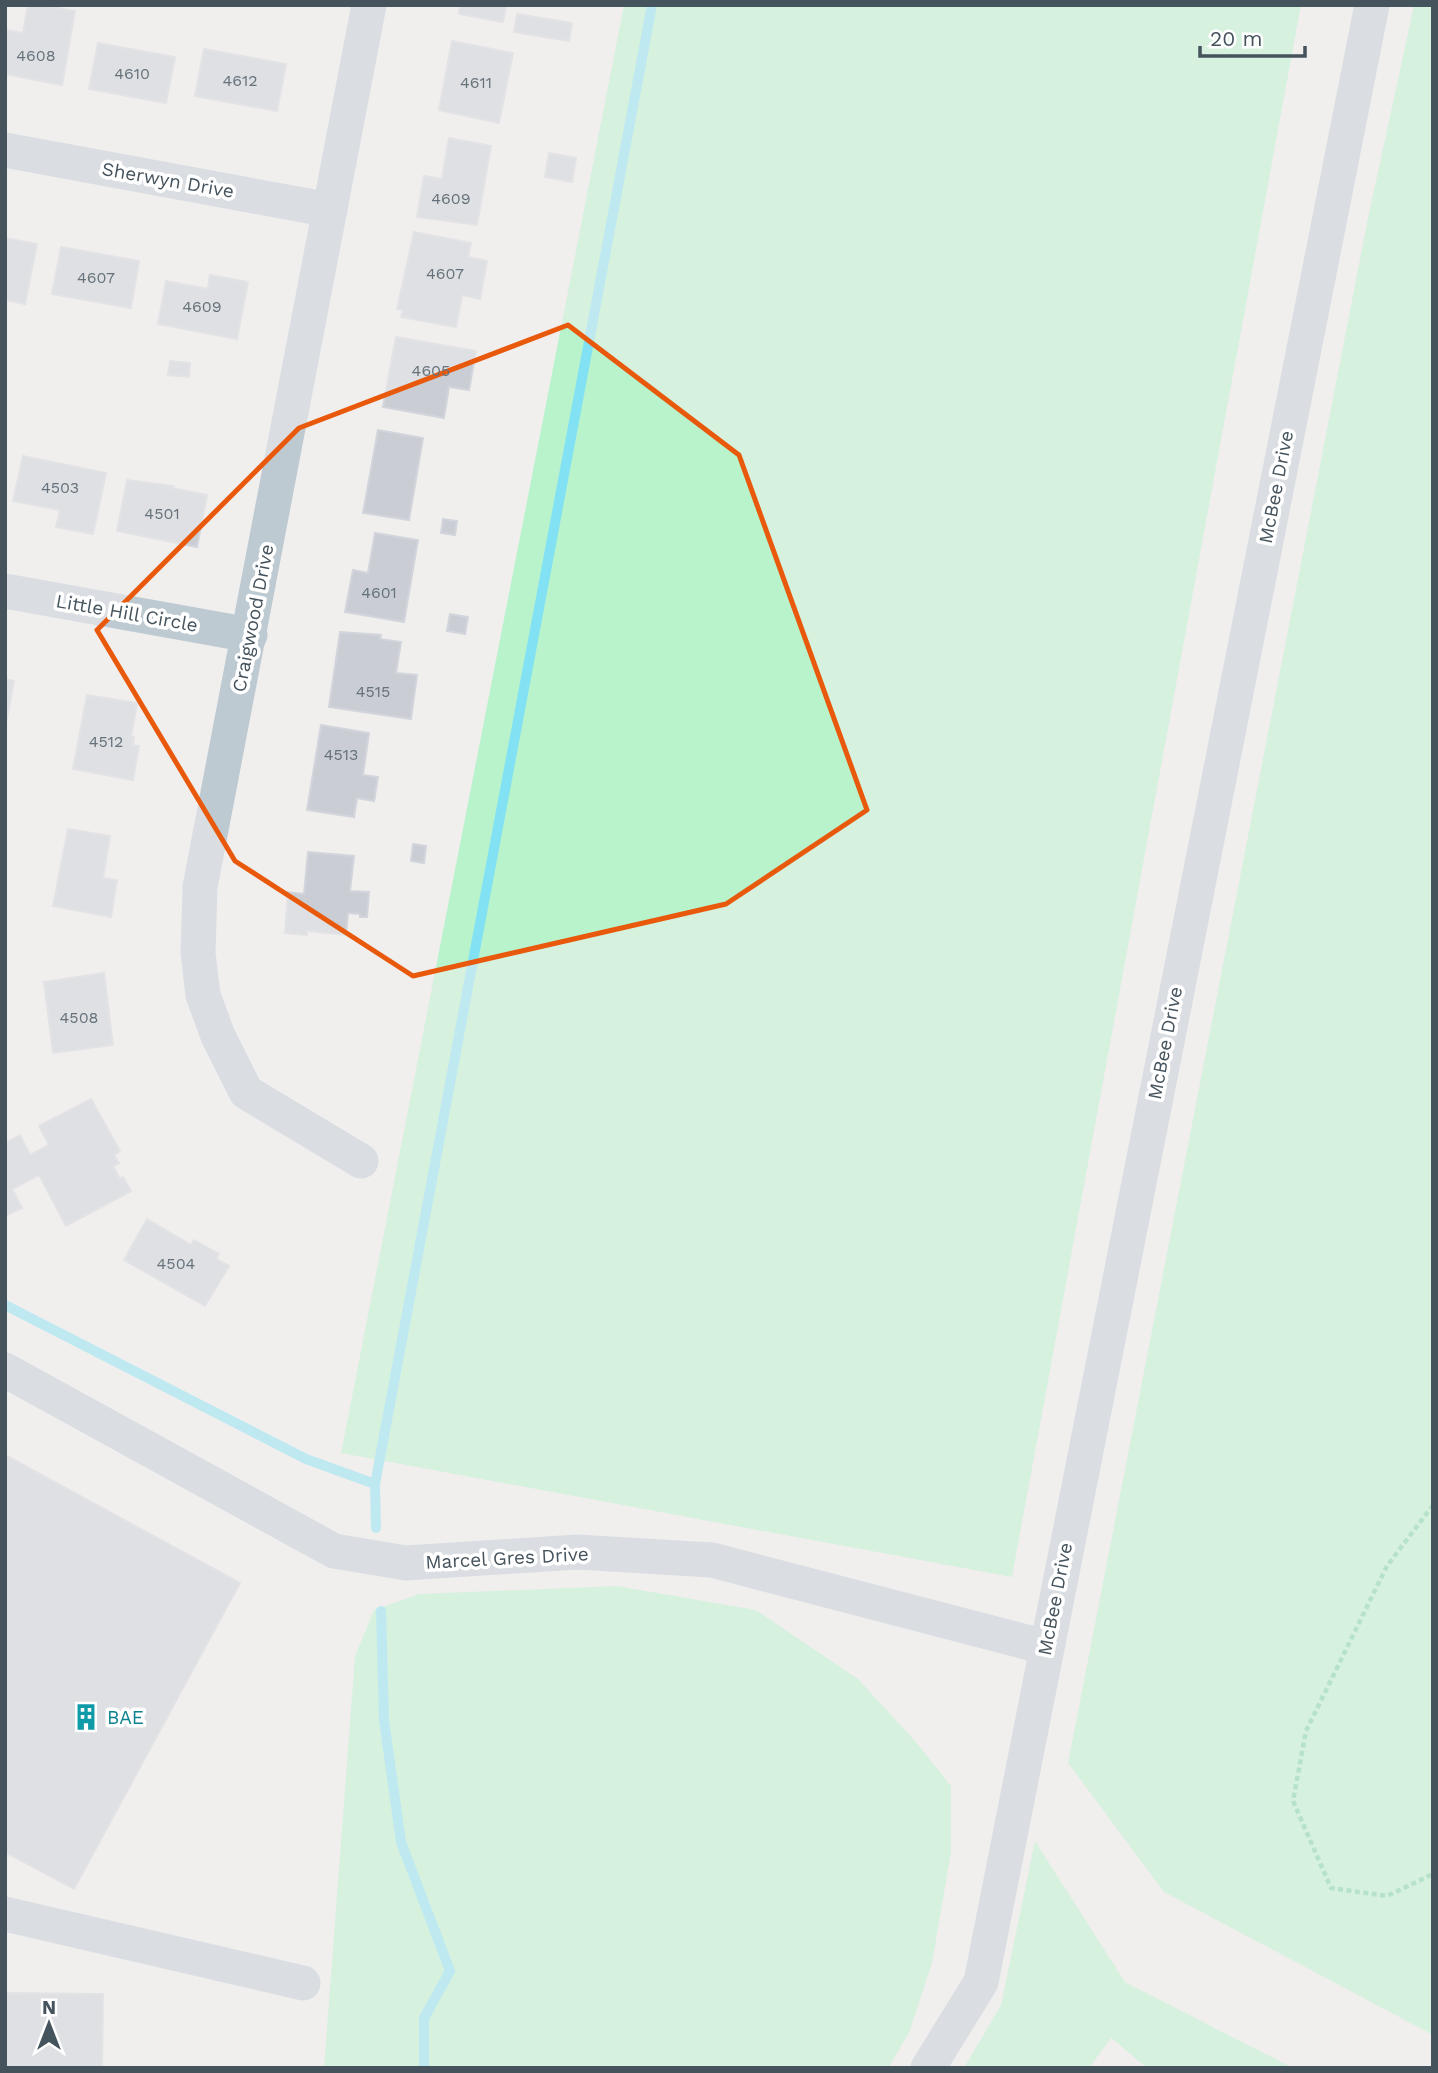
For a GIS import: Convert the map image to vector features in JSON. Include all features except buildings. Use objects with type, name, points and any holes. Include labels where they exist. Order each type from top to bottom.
[{"type":"street","name":"Craigwood Drive","points":[[361,1161],[246,1092],[218,1036],[203,995],[198,953],[200,887],[369,5]]},
{"type":"street","name":"McBee Drive","points":[[928,2068],[981,1982],[1371,5]]},
{"type":"street","name":"Sherwyn Drive","points":[[5,150],[330,210]]},
{"type":"street","name":"Little Hill Circle","points":[[5,591],[250,635]]},
{"type":"street","name":"Marcel Gres Drive","points":[[5,1370],[334,1551],[406,1563],[577,1552],[712,1560],[1045,1647]]},
{"type":"street","points":[[5,1914],[303,1983]]},
{"type":"path","points":[[1433,1505],[1387,1566],[1306,1731],[1293,1801],[1331,1888],[1387,1896],[1433,1874]]},
{"type":"highlighted area","points":[[568,325],[739,455],[867,810],[726,904],[413,976],[235,861],[97,630],[299,428]]},
{"type":"green space","points":[[624,5],[1301,5],[1012,1577],[341,1453]]},
{"type":"green space","points":[[1414,5],[1433,5],[1433,2035],[1164,1892],[1068,1763],[1368,218]]},
{"type":"green space","points":[[617,1586],[756,1610],[858,1679],[916,1742],[951,1786],[951,1852],[932,1963],[909,2033],[888,2068],[324,2068],[355,1656],[374,1610],[419,1594]]},
{"type":"green space","points":[[1035,1841],[1125,1982],[1293,2068],[1147,2068],[1111,2038],[1089,2068],[964,2068],[1001,2005]]},
{"type":"waterway","points":[[376,1528],[375,1484],[652,5]]},
{"type":"waterway","points":[[5,1305],[306,1459],[375,1484]]},
{"type":"waterway","points":[[381,1611],[384,1720],[401,1842],[450,1971],[424,2018],[424,2068]]},
{"type":"place","name":"BAE","points":[[86,1717]]}]
